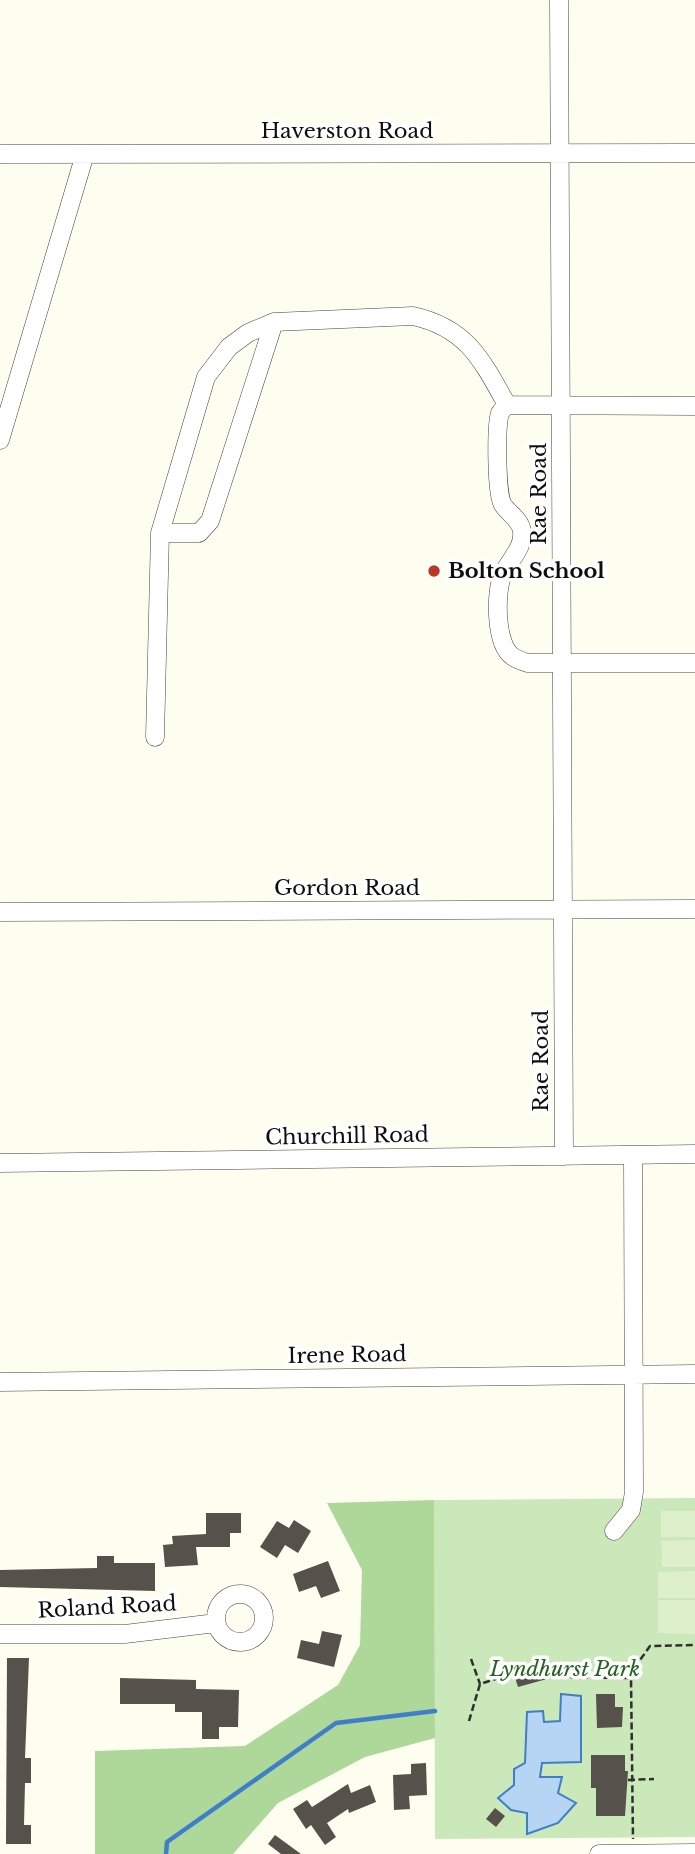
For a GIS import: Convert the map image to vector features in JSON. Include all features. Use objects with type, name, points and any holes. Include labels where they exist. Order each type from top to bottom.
[{"type":"street","name":"Rae Road","points":[[559,0],[563,406],[561,663],[565,909],[564,1156]]},
{"type":"street","name":"Haverston Road","points":[[0,154],[695,153]]},
{"type":"street","points":[[0,440],[85,154]]},
{"type":"street","points":[[155,737],[160,533],[206,377],[229,347],[248,333],[274,322],[413,316],[433,320],[453,329],[491,373],[507,405]]},
{"type":"street","points":[[160,533],[198,533],[210,521],[274,322]]},
{"type":"street","points":[[695,406],[507,405],[500,413],[499,488],[502,504],[515,516],[522,529],[520,548],[501,577],[497,603],[501,638],[510,656],[527,663],[695,663]]},
{"type":"street","name":"Gordon Road","points":[[0,912],[695,909]]},
{"type":"street","name":"Churchill Road","points":[[0,1163],[695,1154]]},
{"type":"street","points":[[614,1531],[631,1510],[634,1492],[633,1155]]},
{"type":"street","name":"Irene Road","points":[[0,1382],[695,1374]]},
{"type":"street","name":"Roland Road","points":[[0,1634],[125,1634],[216,1623]]},
{"type":"street","points":[[599,1854],[695,1853]]},
{"type":"path","points":[[633,1839],[630,1780],[633,1670],[650,1646],[695,1645]]},
{"type":"path","points":[[469,1721],[480,1684],[471,1659]]},
{"type":"path","points":[[480,1684],[511,1674],[513,1669],[545,1662],[548,1677],[631,1678]]},
{"type":"path","points":[[630,1780],[654,1779]]},
{"type":"green space","name":"Lyndhurst Park","points":[[695,1498],[695,1837],[435,1839],[434,1500]]},
{"type":"green space","points":[[434,1500],[435,1738],[365,1757],[278,1803],[233,1854],[95,1854],[95,1751],[245,1746],[338,1685],[360,1645],[362,1570],[327,1503]]},
{"type":"green space","points":[[661,1511],[695,1511],[695,1537],[661,1537]]},
{"type":"green space","points":[[695,1540],[695,1567],[662,1567],[661,1541]]},
{"type":"green space","points":[[695,1571],[695,1598],[658,1598],[658,1572]]},
{"type":"green space","points":[[658,1600],[695,1600],[695,1634],[658,1633]]},
{"type":"water","points":[[561,1694],[581,1696],[581,1762],[542,1763],[540,1777],[562,1777],[558,1793],[576,1803],[558,1823],[527,1834],[527,1813],[511,1810],[498,1798],[514,1785],[514,1769],[525,1763],[527,1712],[543,1711],[544,1722],[560,1721]]},
{"type":"building","points":[[206,1513],[241,1513],[241,1533],[230,1533],[230,1547],[196,1547],[198,1565],[165,1567],[163,1545],[173,1544],[172,1536],[206,1534]]},
{"type":"building","points":[[294,1520],[311,1531],[298,1553],[285,1545],[277,1558],[260,1547],[277,1521],[289,1528]]},
{"type":"building","points":[[97,1556],[114,1556],[114,1563],[155,1563],[155,1591],[0,1587],[0,1570],[97,1568]]},
{"type":"building","points":[[328,1561],[340,1591],[321,1598],[316,1586],[299,1592],[293,1574]]},
{"type":"building","points":[[322,1631],[342,1635],[334,1667],[297,1658],[301,1640],[319,1644]]},
{"type":"building","points":[[7,1658],[29,1658],[25,1758],[31,1758],[31,1783],[25,1783],[24,1825],[31,1825],[31,1844],[6,1844]]},
{"type":"building","points":[[542,1663],[547,1679],[518,1687],[513,1671]]},
{"type":"building","points":[[120,1678],[196,1680],[196,1689],[239,1690],[238,1727],[219,1727],[219,1739],[202,1739],[202,1712],[175,1712],[175,1704],[120,1704]]},
{"type":"building","points":[[596,1694],[615,1694],[615,1707],[623,1707],[622,1727],[597,1728]]},
{"type":"building","points":[[591,1755],[625,1755],[625,1771],[628,1771],[625,1816],[596,1816],[596,1788],[591,1788]]},
{"type":"building","points":[[426,1763],[427,1795],[409,1796],[410,1809],[394,1810],[393,1775],[411,1774],[411,1764]]},
{"type":"building","points":[[348,1784],[351,1793],[370,1785],[376,1802],[349,1813],[348,1809],[327,1823],[336,1837],[325,1845],[311,1825],[306,1829],[293,1809],[307,1800],[312,1807]]},
{"type":"building","points":[[495,1808],[505,1816],[496,1827],[486,1819]]},
{"type":"building","points":[[275,1835],[301,1854],[281,1854],[268,1844]]},
{"type":"waterway","points":[[166,1854],[167,1842],[336,1723],[435,1711]]},
{"type":"place","name":"Bolton School","points":[[434,571]]}]
